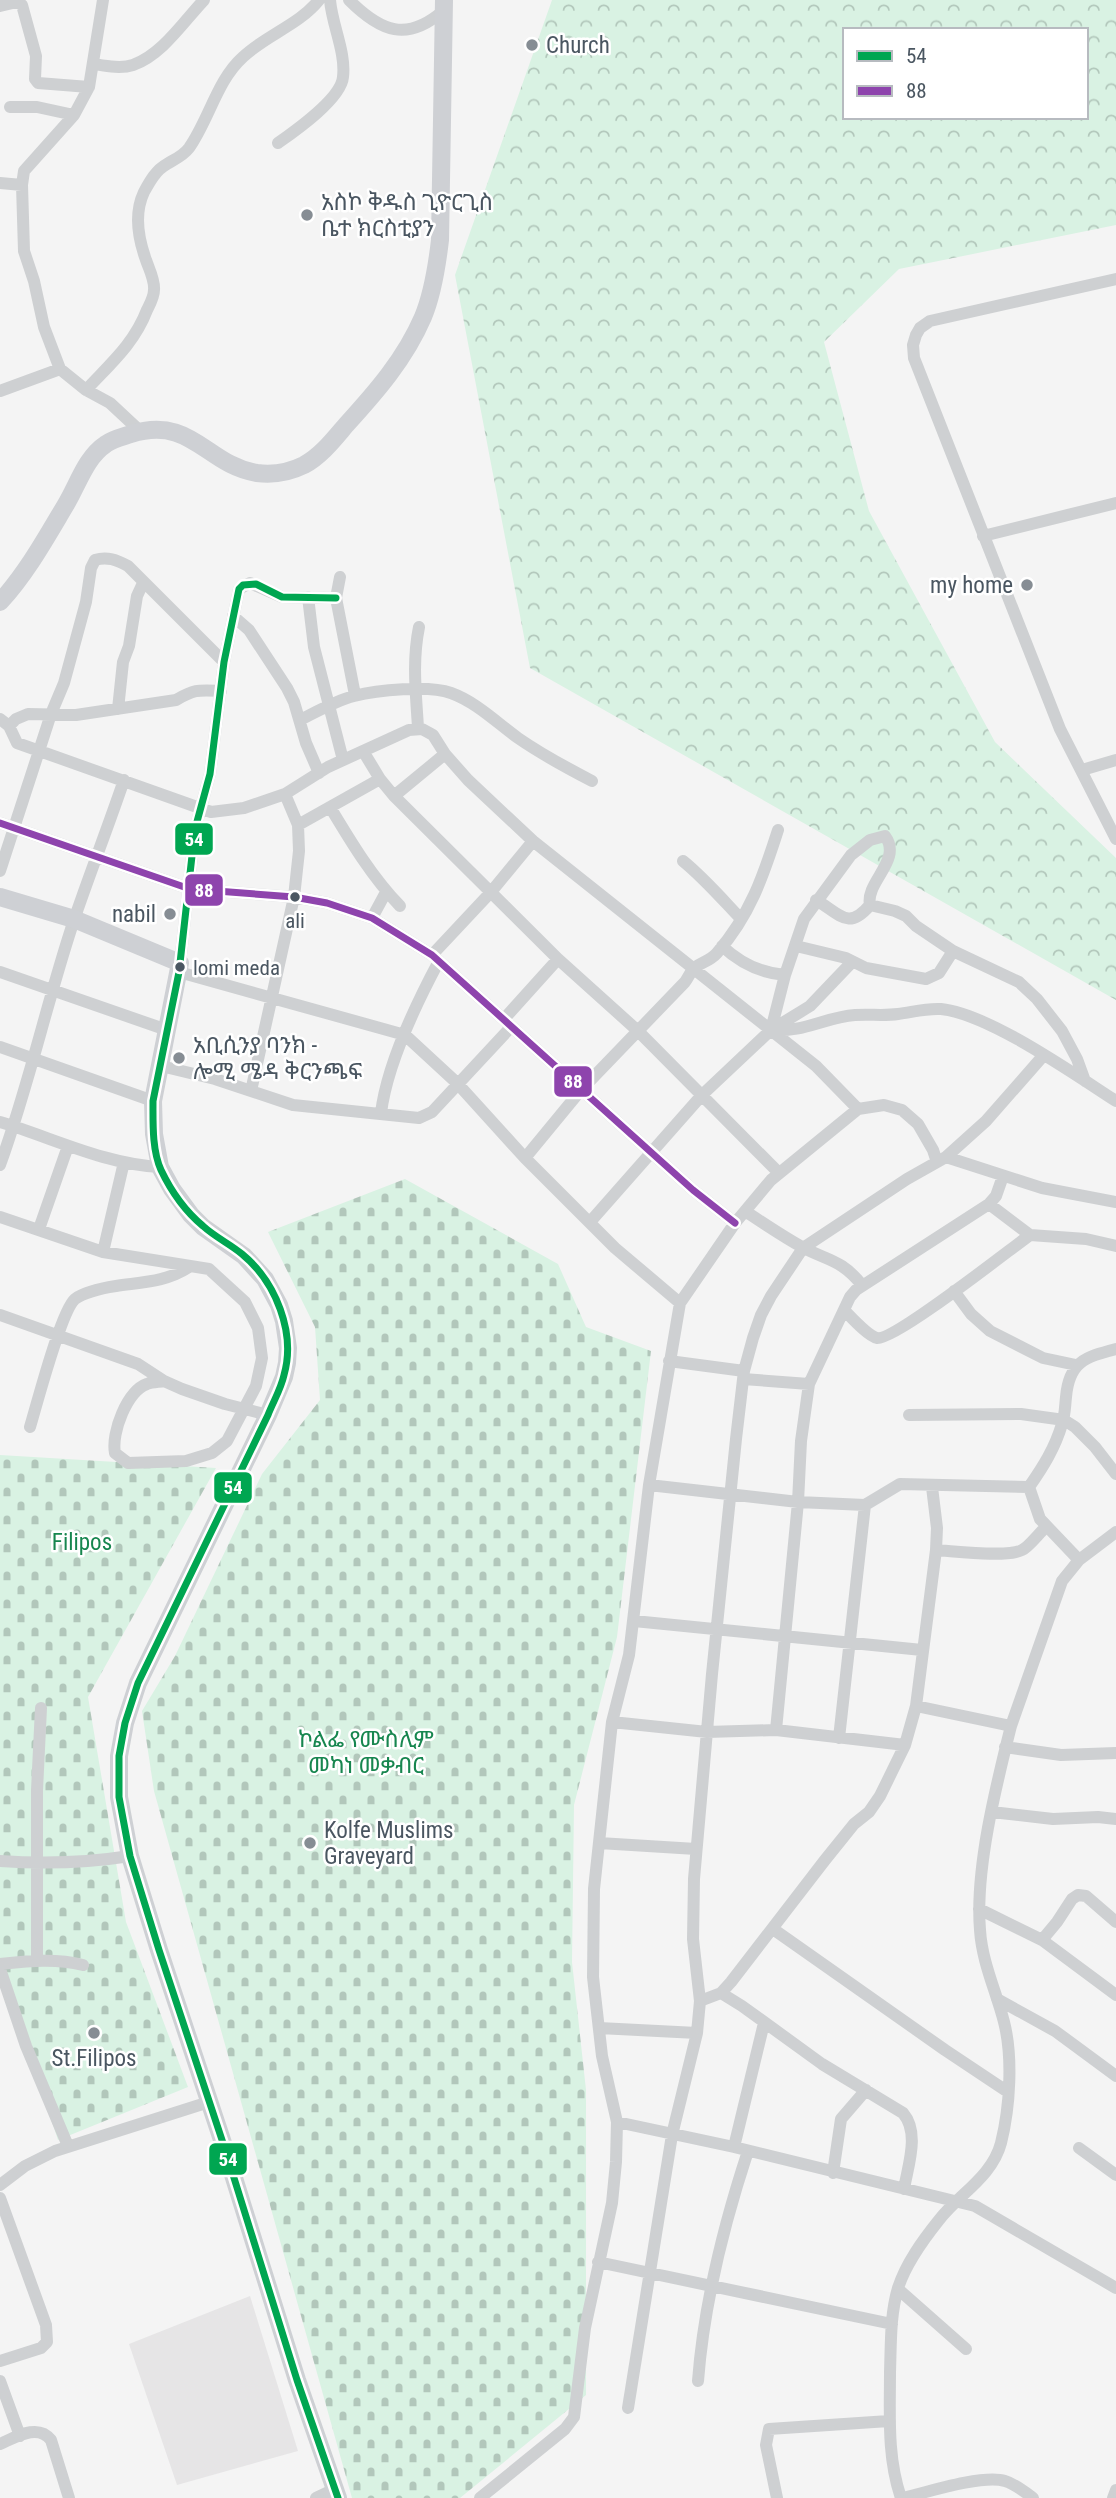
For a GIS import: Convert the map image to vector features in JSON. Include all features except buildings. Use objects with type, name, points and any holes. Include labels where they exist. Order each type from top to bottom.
[{"type":"street","points":[[103,0],[89,88],[74,115],[57,137],[24,171],[24,251],[44,327],[60,369],[86,390],[110,403],[140,431]]},
{"type":"street","points":[[94,64],[133,65],[146,58],[161,47],[204,0]]},
{"type":"street","points":[[86,390],[132,341],[142,326],[153,296],[154,285],[142,249],[138,219],[138,209],[151,180],[188,149],[215,103],[224,79],[244,55],[301,17],[319,0]]},
{"type":"street","points":[[278,143],[315,116],[343,78],[330,0]]},
{"type":"street","points":[[349,0],[377,22],[405,30],[428,24],[443,5]]},
{"type":"street","points":[[0,6],[17,2],[22,5],[36,56],[35,79],[38,83],[89,88]]},
{"type":"street","points":[[0,602],[15,584],[67,503],[95,454],[106,444],[140,431],[156,429],[182,434],[244,470],[270,474],[286,471],[304,465],[320,453],[379,389],[397,364],[424,316],[438,264],[443,5]]},
{"type":"street","points":[[10,107],[37,107],[74,115]]},
{"type":"street","points":[[0,183],[22,185]]},
{"type":"street","points":[[1116,279],[930,321],[920,328],[913,345],[914,358],[982,536],[1060,729],[1116,839]]},
{"type":"street","points":[[0,391],[60,369]]},
{"type":"street","points":[[982,536],[1116,503]]},
{"type":"street","points":[[0,871],[67,671],[86,602],[92,563],[103,558],[116,559],[128,566],[224,662]]},
{"type":"street","points":[[340,576],[336,598],[355,695]]},
{"type":"street","points":[[118,709],[123,663],[129,646],[137,596],[143,583]]},
{"type":"street","points":[[316,2498],[336,2493],[297,2381],[130,1856],[119,1797],[118,1773],[122,1739],[131,1702],[155,1643],[268,1415],[287,1363],[286,1336],[279,1305],[272,1290],[255,1266],[191,1215],[160,1167],[154,1134],[153,1101],[180,968],[195,829],[214,752],[224,662],[239,589],[247,583],[256,584],[282,597],[336,598]]},
{"type":"street","points":[[308,597],[314,647],[344,760]]},
{"type":"street","points":[[233,616],[249,630],[277,670],[294,702],[306,743],[319,772]]},
{"type":"street","points":[[418,728],[414,654],[419,627]]},
{"type":"street","points":[[300,720],[355,695],[415,689],[452,693],[487,713],[532,748],[592,781]]},
{"type":"street","points":[[221,691],[196,690],[187,692],[176,701],[75,715],[28,714],[4,722],[17,743],[211,812],[228,811],[285,794],[319,772],[408,730],[418,728],[433,735],[445,754],[468,780],[533,841],[816,1066],[858,1109]]},
{"type":"street","points":[[363,751],[394,796],[558,959],[638,1031],[779,1172]]},
{"type":"street","points":[[394,796],[445,754]]},
{"type":"street","points":[[1082,770],[1116,760]]},
{"type":"street","points":[[298,825],[380,779]]},
{"type":"street","points":[[0,1165],[14,1126],[74,919],[124,780]]},
{"type":"street","points":[[251,1091],[294,897],[299,851],[298,825],[285,794]]},
{"type":"street","points":[[330,807],[354,847],[386,892],[400,906]]},
{"type":"street","points":[[0,822],[190,889],[327,902],[372,918],[436,958],[581,1090],[735,1223]]},
{"type":"street","points":[[524,1158],[581,1090],[685,982],[694,969],[710,960],[722,946],[760,886],[778,830]]},
{"type":"street","points":[[771,1030],[785,975],[804,919],[816,900],[851,855],[870,840],[885,836],[890,853],[869,897],[870,905],[858,918],[852,920],[816,900]]},
{"type":"street","points":[[381,1113],[389,1073],[436,958],[533,841]]},
{"type":"street","points":[[683,861],[698,873],[741,919]]},
{"type":"street","points":[[372,918],[386,892]]},
{"type":"street","points":[[0,897],[74,919],[180,968],[405,1035],[457,1083],[524,1158],[615,1248],[680,1303]]},
{"type":"street","points":[[870,905],[906,916],[953,951],[1019,982],[1062,1031],[1085,1081]]},
{"type":"street","points":[[722,946],[743,963],[759,970],[785,975]]},
{"type":"street","points":[[796,946],[846,958],[866,968],[931,978],[939,974],[953,951]]},
{"type":"street","points":[[160,1066],[215,1079],[293,1105],[424,1117],[432,1112],[457,1083],[558,959]]},
{"type":"street","points":[[590,1222],[702,1095],[771,1030],[810,1006],[852,962]]},
{"type":"street","points":[[0,972],[53,988],[167,1030]]},
{"type":"street","points":[[771,1030],[789,1032],[855,1015],[901,1014],[941,1009],[970,1017],[1043,1056],[1116,1101]]},
{"type":"street","points":[[0,1047],[153,1101]]},
{"type":"street","points":[[628,2408],[672,2135],[697,2033],[700,2001],[693,1939],[696,1849],[744,1375],[761,1315],[780,1280],[803,1248],[941,1159],[986,1121],[1043,1056]]},
{"type":"street","points":[[480,2498],[565,2429],[574,2417],[585,2328],[614,2185],[617,2122],[602,2056],[593,1977],[592,1921],[612,1722],[629,1655],[649,1485],[680,1303],[735,1223],[779,1172],[858,1109],[874,1105],[893,1106],[911,1115],[941,1159],[1042,1188],[1116,1202]]},
{"type":"street","points":[[0,1122],[124,1163],[160,1167]]},
{"type":"street","points":[[39,1230],[68,1146]]},
{"type":"street","points":[[103,1252],[124,1163]]},
{"type":"street","points":[[776,1730],[798,1502],[801,1441],[809,1384],[850,1297],[862,1285],[989,1204],[996,1196],[1003,1176]]},
{"type":"street","points":[[989,1204],[1030,1235],[1075,1238],[1116,1246]]},
{"type":"street","points":[[745,1211],[803,1248],[839,1262],[862,1285]]},
{"type":"street","points":[[0,1217],[103,1252],[209,1269],[246,1302],[258,1328],[262,1359],[256,1386],[228,1441],[212,1453],[186,1461],[128,1463],[115,1453],[114,1447],[121,1417],[131,1395],[148,1383],[164,1381]]},
{"type":"street","points":[[844,1311],[872,1336],[881,1338],[915,1320],[1030,1235]]},
{"type":"street","points":[[30,1427],[70,1304],[81,1296],[116,1286],[167,1279],[189,1267]]},
{"type":"street","points":[[954,1291],[971,1314],[990,1331],[1043,1358],[1076,1365]]},
{"type":"street","points":[[0,1315],[138,1364],[164,1381],[245,1410],[268,1415]]},
{"type":"street","points":[[1079,1560],[1046,1527],[1035,1510],[1029,1488],[1053,1450],[1064,1420],[1067,1383],[1076,1365],[1088,1357],[1114,1352]]},
{"type":"street","points":[[669,1361],[809,1384]]},
{"type":"street","points":[[909,1415],[1021,1414],[1064,1420],[1084,1436],[1116,1474]]},
{"type":"street","points":[[649,1485],[798,1502],[865,1505],[900,1484],[1029,1488]]},
{"type":"street","points":[[700,2001],[721,1993],[854,1824],[869,1812],[880,1796],[905,1745],[916,1706],[936,1550],[932,1487]]},
{"type":"street","points":[[839,1738],[865,1505]]},
{"type":"street","points":[[936,1550],[1018,1552],[1046,1527]]},
{"type":"street","points":[[1033,2498],[1008,2482],[994,2479],[964,2483],[902,2498],[893,2477],[890,2421],[892,2324],[898,2289],[920,2246],[941,2217],[985,2174],[996,2157],[1001,2142],[1008,2092],[1009,2050],[982,1950],[979,1909],[992,1812],[1011,1726],[1062,1581],[1079,1560],[1116,1532]]},
{"type":"street","points":[[634,1621],[922,1650]]},
{"type":"street","points":[[916,1706],[1011,1726]]},
{"type":"street","points":[[37,1960],[37,1790],[41,1708]]},
{"type":"street","points":[[612,1722],[707,1732],[776,1730],[905,1745]]},
{"type":"street","points":[[1006,1747],[1061,1755],[1116,1753]]},
{"type":"street","points":[[992,1812],[1053,1819],[1116,1819]]},
{"type":"street","points":[[599,1843],[696,1849]]},
{"type":"street","points":[[0,1860],[37,1864],[75,1863],[130,1856]]},
{"type":"street","points":[[1042,1940],[1072,1899],[1078,1895],[1086,1896],[1116,1922]]},
{"type":"street","points":[[979,1909],[1042,1940],[1116,1995]]},
{"type":"street","points":[[773,1928],[1008,2092]]},
{"type":"street","points":[[0,1964],[65,1960],[83,1965]]},
{"type":"street","points":[[0,1969],[26,2046],[68,2146]]},
{"type":"street","points":[[721,1993],[822,2064],[903,2113],[910,2123],[912,2135],[904,2189]]},
{"type":"street","points":[[997,1999],[1055,2031],[1116,2076]]},
{"type":"street","points":[[734,2147],[764,2023]]},
{"type":"street","points":[[599,2028],[697,2033]]},
{"type":"street","points":[[833,2173],[841,2119],[866,2090]]},
{"type":"street","points":[[0,2185],[25,2166],[68,2146],[209,2102]]},
{"type":"street","points":[[617,2122],[734,2147],[975,2206],[1116,2288]]},
{"type":"street","points":[[1079,2148],[1116,2175]]},
{"type":"street","points":[[698,2381],[720,2242],[747,2151]]},
{"type":"street","points":[[0,2198],[48,2337],[41,2348],[0,2361]]},
{"type":"street","points":[[598,2262],[892,2324]]},
{"type":"street","points":[[898,2289],[966,2349]]},
{"type":"street","points":[[0,2381],[20,2436]]},
{"type":"street","points":[[777,2498],[766,2445],[769,2429],[890,2421]]},
{"type":"street","points":[[0,2444],[36,2431],[48,2436],[69,2498]]},
{"type":"street","points":[[1113,2498],[1116,2490]]},
{"type":"shaded area","points":[[250,2296],[298,2451],[177,2485],[129,2344]]},
{"type":"green space","points":[[552,0],[1116,0],[1116,225],[899,269],[824,342],[869,511],[995,742],[1116,858],[1116,1000],[530,668],[455,275]]},
{"type":"green space","name":"ኮልፌ የሙስሊም መካነ መቃብር","points":[[405,1179],[558,1264],[586,1327],[651,1351],[617,1637],[574,1805],[572,1962],[586,2090],[586,2395],[460,2498],[352,2498],[154,1791],[142,1711],[175,1656],[262,1474],[320,1400],[315,1327],[268,1232]]},
{"type":"green space","name":"Filipos","points":[[0,1455],[216,1468],[88,1697],[126,1922],[188,2087],[58,2140],[0,1965]]},
{"type":"transit line","name":"54","points":[[336,598],[282,597],[256,584],[243,585],[239,589],[224,662],[210,774],[195,829],[179,972],[153,1101],[154,1136],[161,1170],[179,1200],[190,1214],[242,1254],[265,1279],[285,1326],[287,1359],[281,1385],[268,1415],[138,1683],[125,1723],[119,1756],[119,1797],[130,1856],[159,1950],[297,2380],[338,2498]]},
{"type":"transit line","name":"88","points":[[0,823],[190,889],[294,897],[327,903],[372,918],[432,955],[693,1190],[735,1223]]},
{"type":"place","name":"Church","points":[[532,45]]},
{"type":"place","name":"አስኮ ቅዱስ ጊዮርጊስ ቤተ ክርስቲያን","points":[[307,215]]},
{"type":"place","name":"my home","points":[[1027,585]]},
{"type":"place","name":"ali","points":[[295,897]]},
{"type":"place","name":"nabil","points":[[170,914]]},
{"type":"place","name":"lomi meda","points":[[180,967]]},
{"type":"place","name":"አቢሲንያ ባንክ - ሎሚ ሜዳ ቅርንጫፍ","points":[[179,1058]]},
{"type":"place","name":"Kolfe Muslims Graveyard","points":[[310,1843]]},
{"type":"place","name":"St.Filipos","points":[[94,2033]]}]
